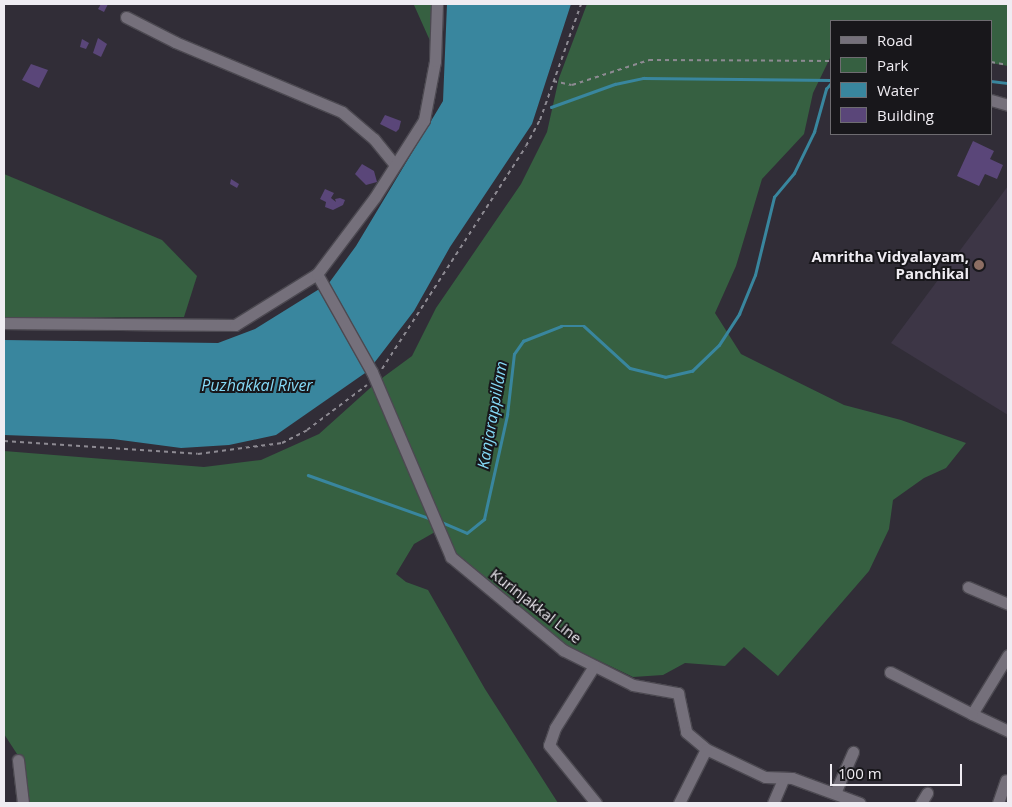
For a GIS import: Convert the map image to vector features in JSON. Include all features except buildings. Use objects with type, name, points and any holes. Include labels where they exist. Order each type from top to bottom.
[{"type":"street","points":[[4,323],[235,325],[319,279],[424,120],[435,61],[437,4]]},
{"type":"street","points":[[126,17],[183,45],[342,112],[374,138],[395,165]]},
{"type":"street","points":[[992,100],[1008,105]]},
{"type":"street","name":"Kurinjakkal Line","points":[[319,279],[372,372],[451,557],[563,650],[634,685],[678,693],[686,732],[706,748],[765,777],[792,778],[860,803]]},
{"type":"street","points":[[968,588],[1008,604]]},
{"type":"street","points":[[972,714],[1008,655]]},
{"type":"street","points":[[594,666],[555,728],[549,745],[596,803]]},
{"type":"street","points":[[890,672],[1008,731]]},
{"type":"street","points":[[679,803],[706,748]]},
{"type":"street","points":[[835,793],[853,752]]},
{"type":"street","points":[[18,760],[23,803]]},
{"type":"street","points":[[774,803],[783,779]]},
{"type":"street","points":[[998,803],[1006,780]]},
{"type":"street","points":[[921,803],[927,792]]},
{"type":"path","points":[[553,81],[572,85],[649,60],[830,61]]},
{"type":"path","points":[[992,62],[1008,65]]},
{"type":"shaded area","name":"Amritha Vidyalayam, Panchikal","points":[[1008,186],[1008,415],[891,343]]},
{"type":"green space","points":[[433,4],[431,43],[414,5]]},
{"type":"green space","points":[[587,4],[1008,4],[1008,66],[992,63],[992,20],[830,20],[830,58],[813,93],[804,134],[762,179],[736,266],[715,313],[741,354],[844,405],[901,420],[966,443],[946,468],[924,478],[893,500],[889,529],[869,571],[778,676],[744,647],[725,666],[685,663],[663,675],[633,677],[558,641],[452,554],[442,528],[414,544],[396,574],[406,582],[428,590],[485,689],[558,803],[30,803],[19,757],[4,734],[4,451],[204,467],[261,460],[319,434],[378,381],[412,356],[436,308],[521,184],[547,132],[559,78]]},
{"type":"green space","points":[[4,174],[162,240],[197,276],[184,317],[4,318]]},
{"type":"water","name":"Puzhakkal River","points":[[447,4],[571,4],[532,124],[450,247],[414,311],[368,371],[276,435],[229,445],[181,448],[113,439],[4,435],[4,340],[218,343],[255,329],[329,283],[356,246],[443,101]]},
{"type":"waterway","points":[[551,107],[615,84],[643,78],[830,80]]},
{"type":"waterway","name":"Kanjarappillam","points":[[992,81],[1008,83]]},
{"type":"waterway","name":"Kanjarappillam","points":[[439,521],[467,533],[484,519],[507,415],[514,354],[523,341],[561,326],[584,326],[630,368],[665,377],[692,371],[719,345],[739,314],[755,275],[774,197],[794,173],[814,132],[826,89],[830,84]]},
{"type":"waterway","name":"Kanjarappillam","points":[[308,475],[429,518]]},
{"type":"place","name":"Amritha Vidyalayam, Panchikal","points":[[979,265]]}]
